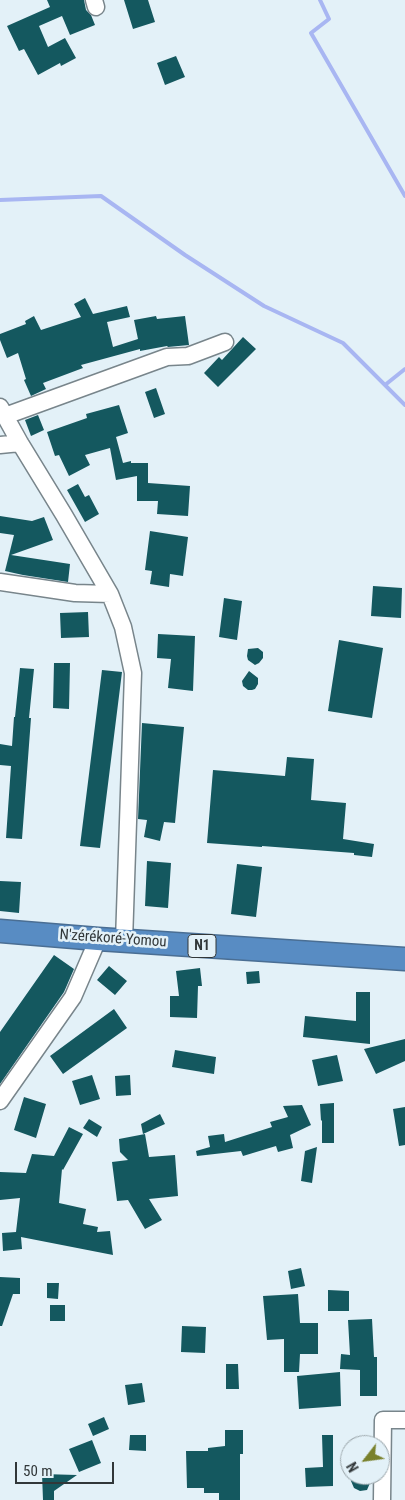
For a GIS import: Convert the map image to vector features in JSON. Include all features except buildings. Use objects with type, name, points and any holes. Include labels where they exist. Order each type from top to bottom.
[{"type":"highway","name":"N'zérékoré-Yomou","points":[[0,931],[405,959]]},
{"type":"street","points":[[124,941],[133,673],[123,627],[110,594],[2,412],[167,357],[188,356],[225,342]]},
{"type":"street","points":[[0,445],[20,443]]},
{"type":"street","points":[[0,582],[75,593],[110,594]]},
{"type":"street","points":[[0,1101],[73,997],[98,939]]},
{"type":"street","points":[[382,1500],[383,1420],[405,1420]]},
{"type":"waterway","points":[[320,0],[329,19],[311,33],[405,196]]},
{"type":"waterway","points":[[0,200],[101,196],[185,255],[264,306],[343,343],[405,405]]},
{"type":"waterway","points":[[385,385],[405,369]]}]
